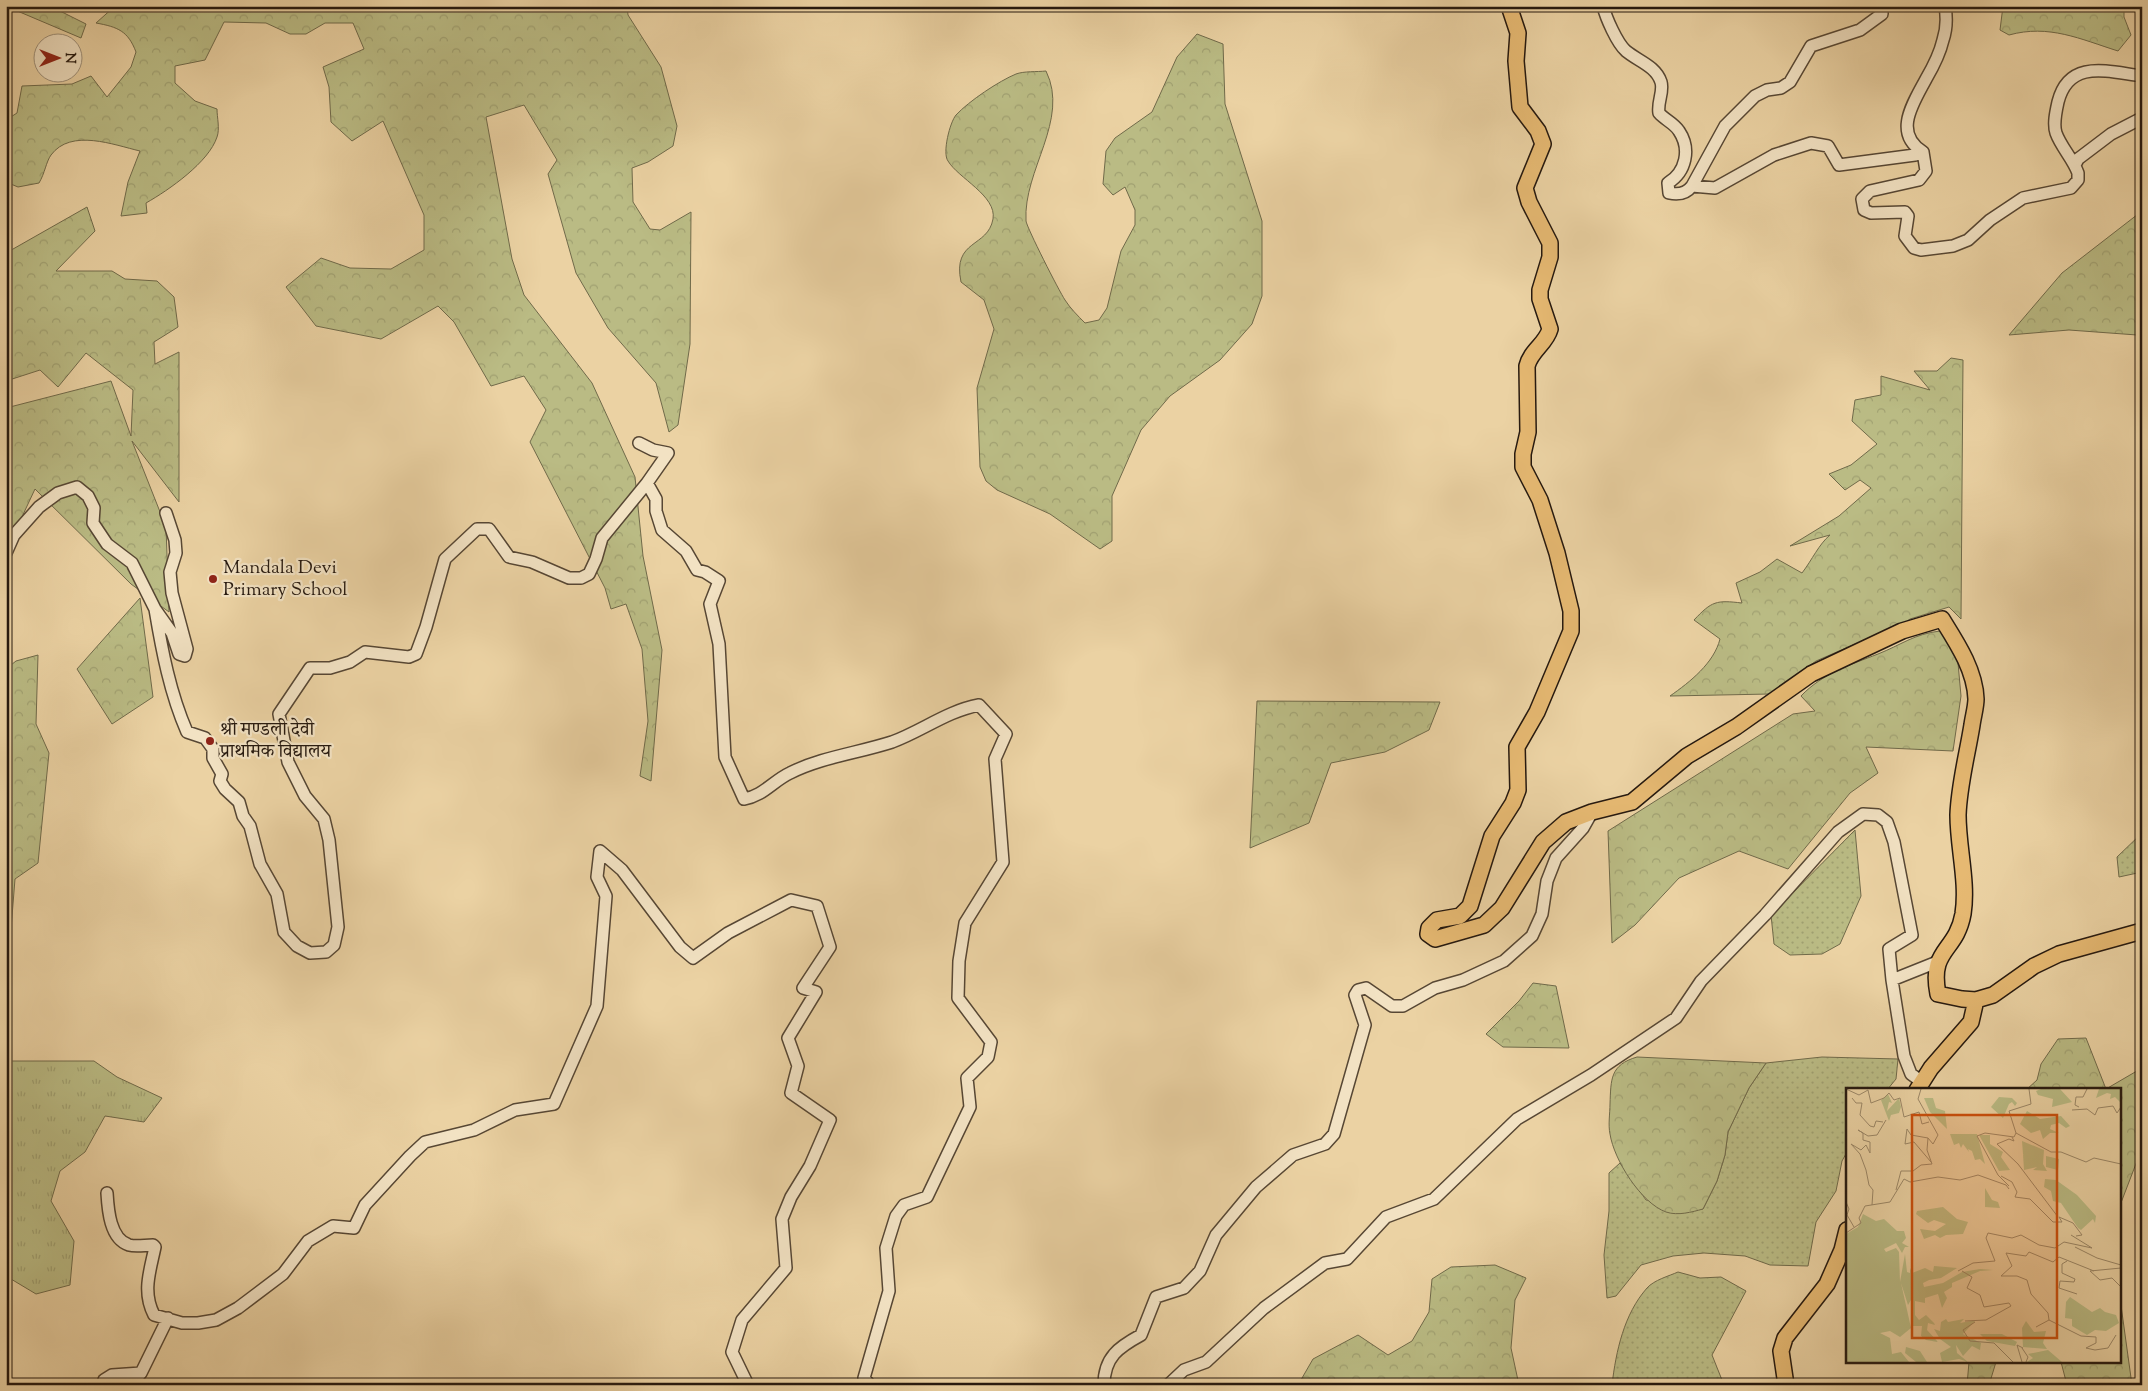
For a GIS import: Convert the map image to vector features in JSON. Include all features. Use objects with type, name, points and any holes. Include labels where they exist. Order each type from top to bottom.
[{"type":"main road","points":[[1509,6],[1518,33],[1516,61],[1520,107],[1538,130],[1543,144],[1526,183],[1526,194],[1547,235],[1551,251],[1540,290],[1540,299],[1550,329],[1546,339],[1529,357],[1527,366],[1528,432],[1523,454],[1523,468],[1540,500],[1556,553],[1571,611],[1571,631],[1537,712],[1517,747],[1518,790],[1492,836],[1470,906],[1460,916],[1437,920],[1428,928],[1428,934],[1435,938],[1484,926],[1502,908],[1543,842],[1566,822],[1592,812],[1632,802],[1687,756],[1736,727],[1811,674],[1902,631],[1942,619],[1968,664],[1976,699],[1959,791],[1958,842],[1963,889],[1963,914],[1956,938],[1937,962],[1935,972],[1938,994],[1976,1000],[1993,995],[2034,966],[2059,954],[2142,931]]},
{"type":"main road","points":[[1919,1086],[1971,1022],[1976,1000]]},
{"type":"main road","points":[[1786,1385],[1781,1351],[1785,1338],[1827,1284],[1842,1250],[1846,1234]]},
{"type":"street","points":[[1603,6],[1608,21],[1625,50],[1646,64],[1657,75],[1662,86],[1658,105],[1659,113],[1680,131],[1685,143],[1686,158],[1681,170],[1668,183],[1667,189],[1669,193],[1676,194],[1688,191],[1726,126],[1755,96],[1767,90],[1781,88],[1790,82],[1811,46],[1867,25],[1882,14],[1882,6]]},
{"type":"street","points":[[1945,6],[1947,24],[1943,42],[1928,77],[1909,110],[1906,126],[1909,138],[1923,152],[1926,171],[1919,180],[1870,191],[1862,199],[1864,210],[1871,213],[1905,212],[1908,216],[1904,236],[1909,244],[1921,250],[1953,246],[1968,240],[1990,220],[2023,198],[2071,188],[2078,180],[2075,165],[2055,131],[2055,112],[2061,90],[2077,74],[2098,69],[2142,76]]},
{"type":"street","points":[[2075,165],[2078,159],[2111,134],[2142,118]]},
{"type":"street","points":[[1692,186],[1715,188],[1774,155],[1811,143],[1828,146],[1840,165],[1915,155],[1923,152]]},
{"type":"street","points":[[155,609],[162,654],[176,708],[187,732],[205,738],[213,749],[213,758],[222,774],[220,781],[224,789],[240,802],[242,816],[250,826],[260,864],[277,894],[284,932],[297,946],[310,953],[326,952],[334,945],[338,927],[329,840],[324,819],[305,796],[288,762],[279,714],[285,702],[310,668],[330,668],[350,662],[365,652],[409,657],[416,654],[426,627],[445,559],[478,529],[489,529],[510,557],[532,562],[569,578],[581,578],[589,574],[602,538],[668,454],[653,450],[639,443]]},
{"type":"street","points":[[647,483],[656,499],[656,511],[662,530],[686,551],[697,570],[705,572],[719,581],[710,604],[719,644],[725,757],[744,798],[755,797],[789,774],[828,759],[893,741],[959,709],[979,705],[1006,734],[995,759],[1003,862],[965,923],[958,961],[958,998],[991,1042],[988,1057],[967,1078],[970,1107],[926,1197],[904,1205],[896,1216],[886,1248],[889,1291],[864,1378],[870,1385]]},
{"type":"street","points":[[6,553],[14,535],[39,507],[58,493],[77,487],[88,496],[94,508],[93,523],[107,544],[132,563],[155,609],[172,633],[179,654],[185,656],[187,649],[172,593],[170,572],[176,553],[175,540],[166,513]]},
{"type":"street","points":[[1104,1385],[1104,1376],[1110,1359],[1119,1347],[1141,1336],[1156,1297],[1184,1288],[1195,1277],[1200,1271],[1216,1235],[1256,1187],[1293,1155],[1325,1144],[1334,1134],[1365,1025],[1355,995],[1358,990],[1366,988],[1392,1006],[1403,1006],[1435,988],[1463,980],[1504,961],[1532,936],[1542,914],[1547,881],[1556,858],[1583,828],[1592,812]]},
{"type":"street","points":[[1168,1385],[1184,1370],[1206,1362],[1264,1308],[1325,1263],[1347,1259],[1386,1217],[1434,1199],[1517,1119],[1592,1075],[1676,1018],[1701,981],[1765,915],[1838,832],[1864,814],[1878,815],[1887,822],[1894,842],[1912,935],[1889,949],[1892,980],[1904,1056],[1911,1074],[1919,1086]]},
{"type":"street","points":[[107,1193],[108,1215],[120,1240],[131,1245],[153,1245],[155,1247],[148,1280],[148,1304],[154,1315],[182,1323],[216,1320],[238,1308],[283,1274],[308,1241],[334,1226],[354,1228],[365,1206],[425,1142],[474,1130],[515,1110],[554,1104],[597,1006],[606,896],[597,877],[600,851],[622,870],[680,947],[693,958],[728,933],[791,900],[817,906],[830,947],[804,988],[816,992],[788,1038],[798,1066],[791,1093],[830,1120],[810,1166],[791,1197],[782,1219],[786,1268],[742,1320],[732,1352],[748,1385]]},
{"type":"street","points":[[1892,980],[1937,962]]},
{"type":"street","points":[[131,1385],[141,1373],[168,1318]]},
{"type":"street","points":[[104,1380],[112,1375],[141,1373]]},
{"type":"green space","points":[[6,6],[50,6],[86,24],[82,35],[82,32],[67,32],[6,8]]},
{"type":"green space","points":[[115,6],[627,6],[628,15],[661,67],[677,126],[673,146],[648,162],[632,168],[633,202],[650,229],[660,230],[691,212],[690,344],[678,425],[669,432],[656,383],[608,328],[576,273],[548,174],[557,160],[524,105],[486,117],[512,259],[524,295],[592,383],[635,477],[643,556],[662,650],[651,781],[640,776],[648,721],[642,649],[626,604],[611,609],[605,588],[530,442],[546,410],[524,376],[491,386],[454,322],[438,306],[381,339],[316,326],[286,287],[321,258],[350,268],[391,269],[424,250],[424,215],[383,121],[352,141],[331,122],[329,87],[323,67],[364,49],[353,23],[325,23],[306,34],[290,34],[266,23],[224,22],[205,60],[175,66],[175,83],[195,101],[217,109],[218,134],[213,146],[206,156],[187,174],[166,191],[146,203],[147,213],[121,216],[128,182],[140,151],[93,141],[81,140],[70,142],[60,147],[51,155],[39,183],[18,187],[6,182],[6,120],[17,113],[22,86],[72,84],[82,82],[82,80],[91,76],[107,97],[131,67],[136,52],[126,35],[116,28],[96,23]]},
{"type":"green space","points":[[2003,6],[2124,6],[2124,17],[2131,35],[2118,51],[2064,34],[2051,32],[2024,32],[2009,35],[2000,30]]},
{"type":"green space","points":[[1197,34],[1223,44],[1225,104],[1262,221],[1262,296],[1252,324],[1220,360],[1170,396],[1141,430],[1112,496],[1112,541],[1100,549],[1050,514],[997,490],[986,481],[980,467],[977,388],[994,329],[984,300],[961,282],[960,268],[966,251],[985,235],[990,228],[993,211],[983,195],[948,161],[946,151],[948,138],[951,124],[956,115],[968,104],[1001,81],[1016,74],[1046,71],[1052,89],[1053,108],[1044,145],[1031,183],[1026,221],[1067,303],[1085,323],[1099,320],[1107,308],[1121,251],[1135,225],[1135,210],[1125,187],[1113,195],[1103,184],[1106,151],[1115,138],[1152,112],[1177,57]]},
{"type":"green space","points":[[87,207],[95,231],[56,271],[112,271],[125,279],[157,281],[174,297],[178,327],[154,342],[155,364],[179,352],[179,502],[132,441],[166,527],[169,612],[131,584],[35,489],[6,551],[6,408],[111,381],[131,436],[133,390],[86,353],[58,387],[40,370],[6,381],[6,253]]},
{"type":"green space","points":[[2142,211],[2142,333],[2137,335],[2069,330],[2009,335],[2062,273]]},
{"type":"green space","points":[[1951,358],[1963,360],[1961,619],[1949,607],[1910,619],[1897,629],[1869,638],[1816,661],[1770,694],[1670,696],[1707,664],[1720,639],[1694,620],[1705,609],[1715,603],[1742,603],[1736,583],[1760,572],[1777,559],[1802,573],[1830,535],[1790,546],[1839,516],[1871,488],[1860,480],[1845,490],[1829,474],[1851,465],[1877,444],[1852,421],[1855,400],[1881,395],[1881,376],[1930,390],[1914,371],[1937,371]]},
{"type":"green space","points":[[140,598],[153,697],[112,724],[77,669]]},
{"type":"green space","points":[[1940,631],[1956,641],[1961,696],[1953,751],[1866,747],[1878,773],[1850,793],[1788,869],[1739,851],[1679,878],[1635,925],[1612,943],[1608,831],[1793,714],[1815,711],[1801,696],[1818,681],[1847,666],[1886,651],[1915,637]]},
{"type":"green space","points":[[38,655],[36,724],[49,753],[38,863],[15,879],[9,954],[6,958],[6,669],[16,661]]},
{"type":"green space","points":[[1257,701],[1440,702],[1429,730],[1385,752],[1331,763],[1309,823],[1250,848]]},
{"type":"green space","points":[[1855,830],[1861,896],[1840,944],[1822,954],[1790,955],[1774,944],[1771,915]]},
{"type":"green space","points":[[2142,833],[2142,872],[2119,877],[2117,857]]},
{"type":"green space","points":[[1533,983],[1556,986],[1569,1048],[1503,1047],[1486,1034],[1519,1001]]},
{"type":"green space","points":[[2086,1038],[2106,1088],[2028,1088],[2037,1080],[2041,1064],[2058,1039]]},
{"type":"green space","points":[[1637,1057],[1766,1063],[1749,1088],[1728,1132],[1725,1155],[1717,1181],[1703,1209],[1675,1214],[1657,1207],[1638,1190],[1617,1156],[1609,1127],[1612,1080],[1617,1069],[1622,1064]]},
{"type":"green space","points":[[1822,1057],[1898,1059],[1896,1079],[1889,1088],[1846,1088],[1846,1154],[1842,1161],[1836,1191],[1816,1222],[1808,1266],[1770,1265],[1745,1256],[1704,1253],[1673,1256],[1641,1265],[1616,1296],[1607,1298],[1604,1255],[1609,1211],[1609,1173],[1620,1163],[1646,1200],[1703,1209],[1717,1181],[1725,1155],[1728,1132],[1749,1088],[1766,1063]]},
{"type":"green space","points":[[6,1061],[94,1061],[117,1077],[162,1098],[144,1122],[105,1116],[85,1152],[60,1171],[51,1201],[74,1241],[70,1285],[36,1294],[6,1276]]},
{"type":"green space","points":[[2142,1068],[2142,1148],[2120,1205],[2120,1088],[2108,1088]]},
{"type":"green space","points":[[1495,1265],[1526,1278],[1515,1300],[1511,1348],[1519,1385],[1298,1385],[1313,1359],[1358,1335],[1388,1355],[1412,1341],[1429,1312],[1432,1279],[1451,1267]]},
{"type":"green space","points":[[1678,1272],[1700,1278],[1721,1277],[1746,1291],[1712,1355],[1724,1385],[1612,1385],[1622,1334],[1632,1309],[1650,1285]]},
{"type":"green space","points":[[2120,1298],[2132,1385],[2067,1385],[2062,1364],[2120,1364]]},
{"type":"green space","points":[[1969,1364],[1995,1364],[1989,1385],[1967,1385]]},
{"type":"place","name":"Mandala Devi Primary School","points":[[213,579]]},
{"type":"place","name":"श्री मण्डली देवी प्राथमिक विद्यालय","points":[[210,741]]}]
